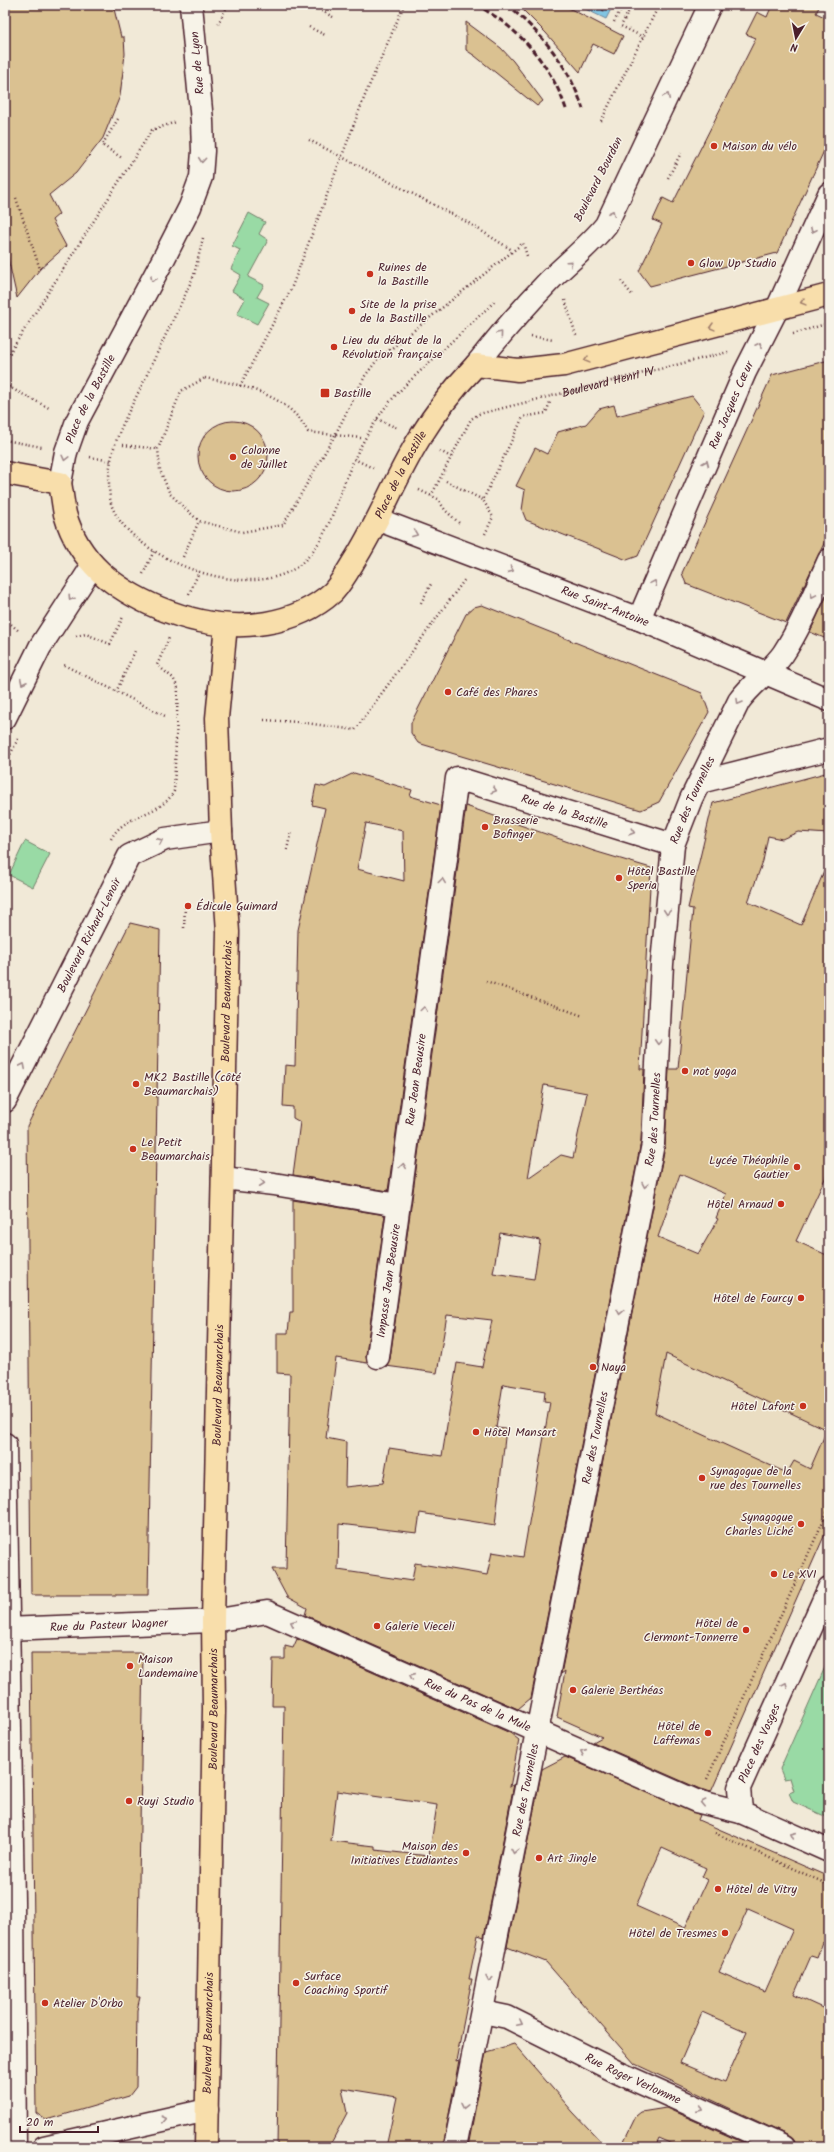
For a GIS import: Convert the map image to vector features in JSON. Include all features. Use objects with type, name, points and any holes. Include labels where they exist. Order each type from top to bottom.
[{"type":"main road","points":[[476,365],[518,370],[564,365],[829,295]]},
{"type":"main road","name":"Place de la Bastille","points":[[60,483],[65,513],[75,538],[92,565],[133,596],[179,616],[226,625],[250,626],[287,618],[304,612],[321,602],[344,578],[379,520],[419,439],[476,365]]},
{"type":"main road","points":[[5,473],[60,483]]},
{"type":"main road","name":"Boulevard Beaumarchais","points":[[206,2147],[214,1709],[213,1621],[228,932],[221,830],[217,718],[226,625]]},
{"type":"street","name":"Place de la Bastille","points":[[476,365],[502,332],[550,280],[589,245],[606,225],[710,5]]},
{"type":"street","name":"Rue de Lyon","points":[[192,6],[202,121]]},
{"type":"street","name":"Place de la Bastille","points":[[60,483],[66,452],[77,421],[190,207],[201,176],[203,151],[202,121]]},
{"type":"street","name":"Rue Jacques Cœur","points":[[639,618],[759,344],[777,309],[829,194]]},
{"type":"street","name":"Rue Saint-Antoine","points":[[379,520],[639,618],[765,674],[829,700]]},
{"type":"street","name":"Rue des Tournelles","points":[[455,2147],[538,1731],[576,1524],[653,1144],[662,964],[673,845],[700,782],[739,701],[749,686],[765,674],[782,654],[800,623],[829,560]]},
{"type":"street","points":[[5,718],[40,647],[92,565]]},
{"type":"street","points":[[700,782],[829,749]]},
{"type":"street","name":"Rue de la Bastille","points":[[457,778],[673,845]]},
{"type":"street","name":"Rue Jean Beausire","points":[[398,1204],[457,778]]},
{"type":"street","name":"Boulevard Richard-Lenoir","points":[[5,1101],[129,856],[165,839],[221,830]]},
{"type":"street","points":[[223,1178],[274,1184],[398,1204]]},
{"type":"street","name":"Impasse Jean Beausire","points":[[378,1357],[398,1204]]},
{"type":"street","points":[[5,1444],[9,1595],[6,1629],[13,1901],[15,2147]]},
{"type":"street","name":"Place des Vosges","points":[[741,1812],[739,1788],[829,1588]]},
{"type":"street","name":"Rue du Pas de la Mule","points":[[213,1621],[267,1612],[696,1801],[741,1812]]},
{"type":"street","name":"Rue du Pasteur Wagner","points":[[6,1629],[213,1621]]},
{"type":"street","points":[[741,1812],[829,1851]]},
{"type":"street","name":"Rue Roger Verlomme","points":[[483,2012],[507,2017],[619,2073],[784,2147]]},
{"type":"street","points":[[44,2147],[206,2110]]},
{"type":"path","points":[[240,386],[290,289],[366,94],[404,5]]},
{"type":"path","points":[[603,11],[606,5]]},
{"type":"path","points":[[614,22],[623,5]]},
{"type":"path","points":[[632,5],[622,26],[643,36]]},
{"type":"path","name":"Boulevard Bourdon","points":[[601,121],[658,5]]},
{"type":"path","points":[[318,9],[333,17]]},
{"type":"path","points":[[309,27],[325,35]]},
{"type":"path","points":[[118,119],[102,145],[122,158]]},
{"type":"path","points":[[5,360],[152,130],[176,122]]},
{"type":"path","points":[[309,140],[467,222],[512,250]]},
{"type":"path","points":[[668,178],[681,153]]},
{"type":"path","points":[[16,198],[40,269]]},
{"type":"path","points":[[360,438],[335,435],[308,432],[301,418],[269,394],[205,378],[181,392],[158,449],[160,470],[170,494],[199,521],[242,532],[283,525],[335,435],[365,376],[377,360],[512,250],[523,243],[527,256]]},
{"type":"path","points":[[621,281],[633,296]]},
{"type":"path","points":[[111,461],[109,479],[113,509],[129,531],[154,551],[179,564],[216,577],[248,580],[267,579],[286,572],[304,562],[324,535],[354,459],[377,419],[394,396],[500,296]]},
{"type":"path","points":[[563,296],[576,335]]},
{"type":"path","name":"Boulevard Henri IV","points":[[438,499],[431,496],[471,419],[479,414],[759,344],[829,323]]},
{"type":"path","points":[[5,385],[50,408]]},
{"type":"path","points":[[482,500],[523,417],[546,413],[550,402]]},
{"type":"path","points":[[5,440],[17,442]]},
{"type":"path","points":[[123,445],[158,449]]},
{"type":"path","points":[[446,481],[482,500],[493,517],[484,536]]},
{"type":"path","points":[[183,557],[199,521]]},
{"type":"path","points":[[264,720],[299,722],[355,730],[465,578]]},
{"type":"path","points":[[421,603],[431,584]]},
{"type":"path","points":[[113,835],[125,823],[160,806],[170,797],[174,790],[176,772],[178,688],[173,678],[157,665],[179,616]]},
{"type":"path","points":[[5,619],[22,634]]},
{"type":"path","points":[[70,640],[86,634],[110,644]]},
{"type":"path","points":[[116,692],[135,651]]},
{"type":"path","points":[[64,665],[167,717]]},
{"type":"path","points":[[287,850],[291,831]]},
{"type":"path","points":[[184,928],[185,906]]},
{"type":"path","points":[[486,981],[583,1016]]},
{"type":"path","points":[[5,1136],[9,1138]]},
{"type":"path","points":[[706,1782],[829,1508]]},
{"type":"path","points":[[710,1830],[829,1885]]},
{"type":"shaded area","points":[[640,1311],[829,1398],[829,1493],[622,1398]]},
{"type":"green space","points":[[249,213],[265,222],[259,234],[268,240],[248,277],[264,285],[257,297],[269,303],[257,324],[237,314],[245,299],[232,291],[241,275],[231,269],[240,250],[232,246]]},
{"type":"green space","points":[[25,841],[50,854],[33,887],[9,875]]},
{"type":"green space","points":[[829,1658],[829,1818],[793,1802],[789,1793],[794,1791],[790,1778],[784,1779],[780,1769]]},
{"type":"water","points":[[577,5],[613,5],[606,19]]},
{"type":"building","points":[[5,5],[113,5],[121,37],[124,37],[125,54],[120,96],[103,138],[76,173],[49,195],[59,214],[52,220],[66,246],[40,269],[17,298],[5,245]]},
{"type":"building","points":[[518,5],[563,5],[623,36],[614,54],[593,44],[580,72],[546,33]]},
{"type":"building","points":[[772,5],[820,5],[816,13],[829,19],[829,140],[777,253],[650,286],[639,271],[662,224],[653,220],[663,198],[673,203],[756,38],[746,34],[757,12],[767,17]]},
{"type":"building","points":[[466,22],[501,48],[513,61],[543,101],[537,106],[466,50]]},
{"type":"building","points":[[829,360],[829,533],[786,623],[686,584],[682,573],[772,375]]},
{"type":"building","points":[[692,396],[704,411],[638,556],[627,560],[526,520],[522,510],[525,490],[516,486],[535,448],[547,454],[558,432],[586,424],[599,409],[614,405],[617,416]]},
{"type":"building","name":"Colonne de Juillet","points":[[233,421],[246,424],[258,431],[265,443],[268,456],[265,469],[258,481],[246,488],[233,491],[220,488],[208,481],[201,469],[198,456],[201,443],[208,431],[220,424]]},
{"type":"building","points":[[829,591],[829,640],[810,632]]},
{"type":"building","points":[[482,605],[702,693],[709,712],[659,802],[641,810],[418,743],[411,733],[411,723],[466,614],[474,607]]},
{"type":"building","points":[[829,772],[829,834],[798,832],[782,839],[768,836],[763,861],[748,902],[801,925],[829,860],[829,1170],[796,1241],[829,1256],[829,1525],[711,1792],[700,1789],[593,1742],[602,1737],[557,1717],[565,1671],[561,1674],[665,1146],[669,1069],[678,1069],[693,909],[688,908],[713,803]],"holes":[[[680,1174],[726,1194],[716,1218],[718,1219],[698,1254],[658,1237]],[[666,1354],[827,1430],[810,1469],[794,1461],[787,1473],[655,1413]]]},
{"type":"building","points":[[354,773],[412,790],[410,796],[441,805],[388,1191],[293,1175],[300,1122],[293,1118],[293,1107],[283,1106],[285,1065],[295,1066],[298,930],[325,808],[312,805],[316,785],[325,787]],"holes":[[[366,823],[403,831],[404,881],[357,869]]]},
{"type":"building","points":[[466,806],[594,851],[651,868],[640,1069],[644,1069],[641,1142],[531,1698],[518,1709],[305,1615],[307,1608],[287,1597],[272,1569],[286,1569],[290,1374],[277,1373],[277,1333],[288,1333],[290,1313],[293,1313],[293,1200],[385,1215],[366,1355],[367,1363],[336,1358],[326,1438],[346,1442],[345,1487],[383,1483],[389,1448],[442,1456],[457,1363],[482,1367],[492,1320],[447,1315],[437,1373],[386,1366],[390,1359]],"holes":[[[544,1085],[587,1093],[573,1158],[561,1155],[528,1178]],[[500,1233],[540,1240],[534,1279],[493,1273]],[[503,1384],[545,1391],[544,1401],[550,1402],[523,1557],[492,1552],[487,1575],[415,1563],[412,1581],[338,1570],[339,1524],[417,1533],[420,1513],[495,1525],[506,1429],[496,1428]]]},
{"type":"building","points":[[130,923],[160,930],[148,1595],[31,1595],[27,1126]]},
{"type":"building","points":[[297,1639],[510,1733],[519,1740],[510,1787],[514,1784],[484,1937],[478,1935],[469,1979],[472,1979],[456,2061],[459,2060],[443,2147],[386,2147],[397,2097],[342,2088],[347,2113],[329,2147],[277,2147],[284,1706],[272,1706],[273,1659],[285,1659],[285,1646],[293,1648]],"holes":[[[337,1791],[437,1805],[429,1856],[375,1850],[375,1846],[331,1841]]]},
{"type":"building","points":[[31,1653],[143,1653],[137,1997],[140,1997],[137,2010],[136,2087],[129,2096],[46,2120],[36,2113]]},
{"type":"building","points":[[565,1757],[700,1815],[698,1820],[829,1877],[829,1945],[823,1942],[817,1958],[811,1956],[794,1995],[829,2011],[829,2130],[822,2147],[796,2147],[794,2140],[789,2136],[635,2064],[546,1962],[507,1947],[542,1769]],"holes":[[[662,1848],[706,1868],[702,1877],[707,1880],[685,1928],[636,1906]],[[748,1909],[793,1929],[765,1992],[719,1972]],[[702,2012],[747,2032],[725,2082],[680,2063]]]},
{"type":"building","points":[[514,2044],[573,2112],[606,2147],[468,2147],[486,2052]]},
{"type":"building","points":[[666,2108],[753,2147],[680,2147],[659,2138],[655,2147],[621,2147],[636,2116],[641,2112]]},
{"type":"railway","points":[[476,5],[492,14],[506,25],[532,50],[553,79],[567,112]]},
{"type":"railway","points":[[507,5],[532,27],[553,51],[570,78],[583,109]]},
{"type":"place","name":"Maison du vélo","points":[[714,146]]},
{"type":"place","name":"Glow Up Studio","points":[[691,263]]},
{"type":"place","name":"Ruines de la Bastille","points":[[370,274]]},
{"type":"place","name":"Site de la prise de la Bastille","points":[[352,311]]},
{"type":"place","name":"Lieu du début de la Révolution française","points":[[334,347]]},
{"type":"place","name":"Bastille","points":[[325,393]]},
{"type":"place","name":"Colonne de Juillet","points":[[233,457]]},
{"type":"place","name":"Café des Phares","points":[[448,692]]},
{"type":"place","name":"Brasserie Bofinger","points":[[485,827]]},
{"type":"place","name":"Hôtel Bastille Speria","points":[[619,878]]},
{"type":"place","name":"Édicule Guimard","points":[[188,906]]},
{"type":"place","name":"not yoga","points":[[685,1071]]},
{"type":"place","name":"MK2 Bastille (côté Beaumarchais)","points":[[136,1084]]},
{"type":"place","name":"Le Petit Beaumarchais","points":[[133,1149]]},
{"type":"place","name":"Lycée Théophile Gautier","points":[[797,1167]]},
{"type":"place","name":"Hôtel Arnaud","points":[[781,1204]]},
{"type":"place","name":"Hôtel de Fourcy","points":[[801,1298]]},
{"type":"place","name":"Naya","points":[[593,1367]]},
{"type":"place","name":"Hôtel Lafont","points":[[803,1406]]},
{"type":"place","name":"Hôtel Mansart","points":[[476,1432]]},
{"type":"place","name":"Synagogue de la rue des Tournelles","points":[[702,1478]]},
{"type":"place","name":"Synagogue Charles Liché","points":[[801,1524]]},
{"type":"place","name":"Le XVI","points":[[774,1574]]},
{"type":"place","name":"Galerie Vieceli","points":[[377,1626]]},
{"type":"place","name":"Hôtel de Clermont-Tonnerre","points":[[746,1630]]},
{"type":"place","name":"Maison Landemaine","points":[[130,1666]]},
{"type":"place","name":"Galerie Berthéas","points":[[573,1690]]},
{"type":"place","name":"Hôtel de Laffemas","points":[[708,1733]]},
{"type":"place","name":"Ruyi Studio","points":[[129,1801]]},
{"type":"place","name":"Maison des Initiatives Étudiantes","points":[[466,1853]]},
{"type":"place","name":"Art Jingle","points":[[539,1858]]},
{"type":"place","name":"Hôtel de Vitry","points":[[718,1889]]},
{"type":"place","name":"Hôtel de Tresmes","points":[[725,1933]]},
{"type":"place","name":"Surface Coaching Sportif","points":[[296,1983]]},
{"type":"place","name":"Atelier D'Orbo","points":[[45,2003]]}]
